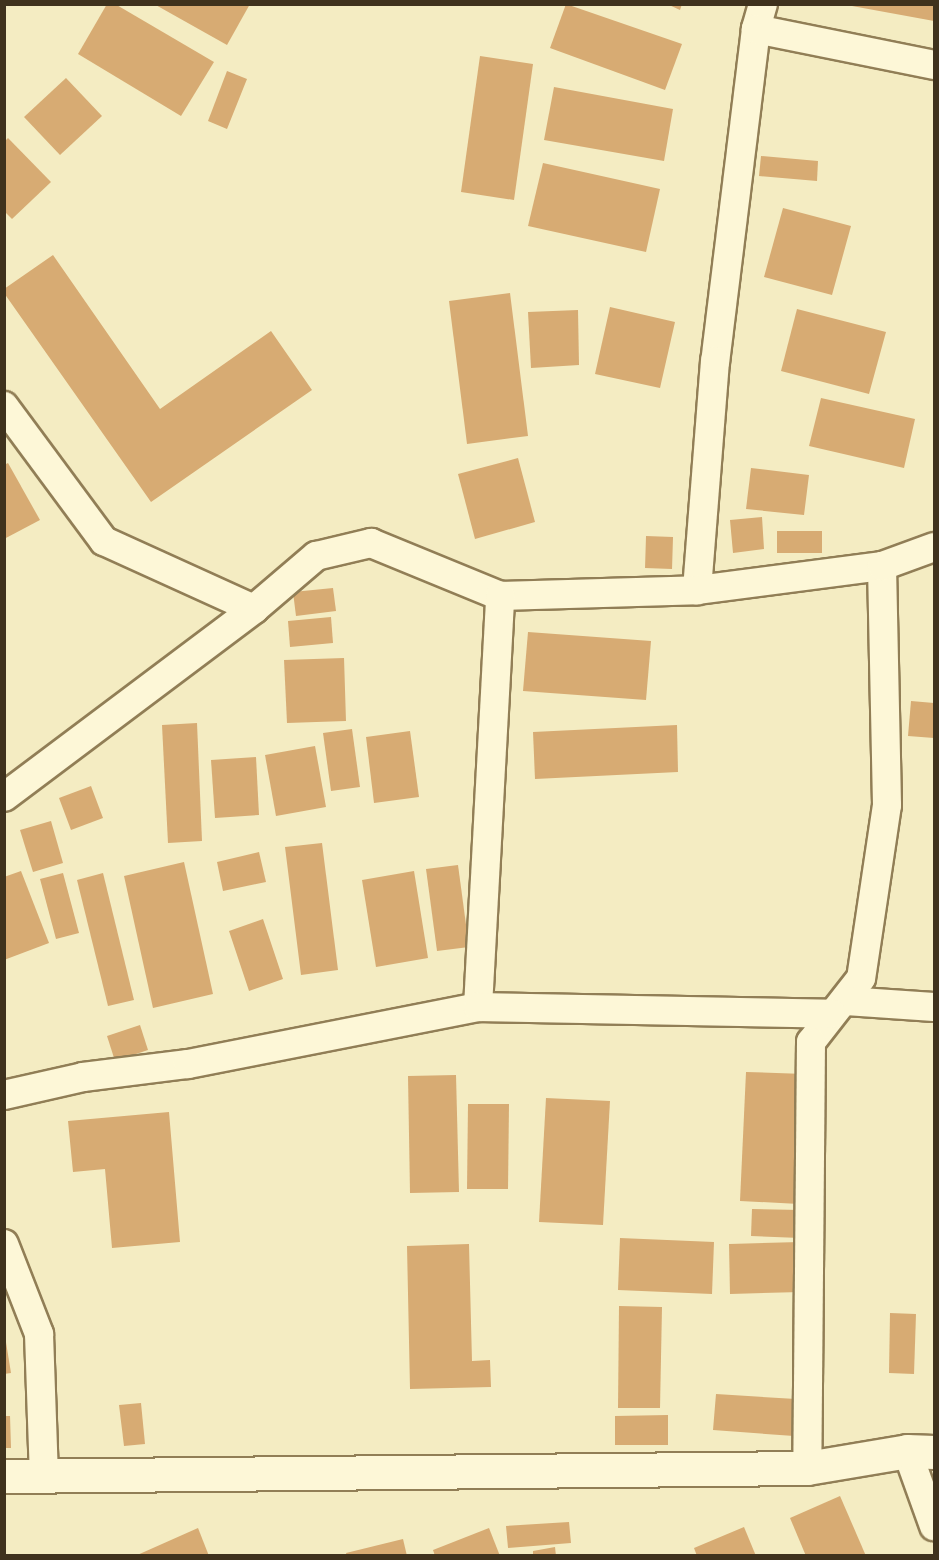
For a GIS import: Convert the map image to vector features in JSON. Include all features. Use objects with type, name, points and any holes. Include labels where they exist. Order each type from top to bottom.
[{"type":"street","points":[[697,590],[716,361],[759,17],[934,65]]},
{"type":"street","points":[[4,406],[104,541],[254,609]]},
{"type":"street","points":[[4,797],[254,609],[316,556],[370,543],[500,596],[697,590],[882,566],[934,547]]},
{"type":"street","points":[[807,1468],[811,1042],[861,978],[887,805],[882,566]]},
{"type":"street","points":[[478,1007],[500,596]]},
{"type":"street","points":[[4,1095],[83,1077],[188,1064],[478,1007],[934,1006]]},
{"type":"street","points":[[4,1244],[39,1334],[44,1475]]},
{"type":"street","points":[[4,1476],[807,1468],[921,1451],[934,1526]]},
{"type":"building","points":[[107,4],[115,4],[214,62],[181,116],[78,54]]},
{"type":"building","points":[[154,4],[250,4],[227,45]]},
{"type":"building","points":[[566,4],[682,44],[665,90],[550,48]]},
{"type":"building","points":[[667,4],[682,4],[680,10]]},
{"type":"building","points":[[852,4],[934,4],[934,21],[852,6]]},
{"type":"building","points":[[480,56],[533,64],[514,200],[461,192]]},
{"type":"building","points":[[227,71],[247,79],[227,129],[208,121]]},
{"type":"building","points":[[66,78],[102,116],[60,155],[24,117]]},
{"type":"building","points":[[554,87],[673,109],[664,161],[544,140]]},
{"type":"building","points":[[8,138],[51,182],[12,219],[4,211],[4,142]]},
{"type":"building","points":[[761,156],[818,161],[817,181],[759,176]]},
{"type":"building","points":[[543,163],[660,189],[646,252],[528,226]]},
{"type":"building","points":[[783,208],[851,226],[832,295],[764,277]]},
{"type":"building","points":[[53,255],[160,409],[271,331],[312,390],[151,502],[4,293],[4,289]]},
{"type":"building","points":[[510,293],[528,436],[467,444],[449,301]]},
{"type":"building","points":[[610,307],[675,322],[660,388],[595,374]]},
{"type":"building","points":[[797,309],[886,332],[869,394],[781,371]]},
{"type":"building","points":[[578,310],[579,365],[531,368],[528,312]]},
{"type":"building","points":[[821,398],[915,419],[904,468],[809,446]]},
{"type":"building","points":[[518,458],[535,522],[475,539],[458,474]]},
{"type":"building","points":[[8,463],[40,520],[4,539],[4,465]]},
{"type":"building","points":[[751,468],[809,475],[804,515],[746,509]]},
{"type":"building","points":[[762,517],[764,549],[733,553],[730,520]]},
{"type":"building","points":[[777,531],[822,531],[822,553],[777,553]]},
{"type":"building","points":[[646,536],[673,537],[672,569],[645,568]]},
{"type":"building","points":[[333,588],[336,611],[296,616],[293,592]]},
{"type":"building","points":[[331,617],[333,643],[290,647],[288,621]]},
{"type":"building","points":[[528,632],[651,641],[646,700],[523,691]]},
{"type":"building","points":[[344,658],[346,721],[287,723],[284,660]]},
{"type":"building","points":[[911,701],[934,703],[934,738],[908,736]]},
{"type":"building","points":[[197,723],[202,841],[168,843],[162,725]]},
{"type":"building","points":[[677,725],[678,772],[535,779],[533,732]]},
{"type":"building","points":[[352,729],[360,787],[331,791],[323,733]]},
{"type":"building","points":[[410,731],[419,797],[374,803],[366,737]]},
{"type":"building","points":[[315,746],[326,807],[276,816],[265,755]]},
{"type":"building","points":[[256,757],[259,815],[215,818],[211,760]]},
{"type":"building","points":[[91,786],[103,818],[71,830],[59,798]]},
{"type":"building","points":[[51,821],[63,863],[33,872],[20,830]]},
{"type":"building","points":[[322,843],[338,970],[301,975],[285,847]]},
{"type":"building","points":[[259,852],[266,882],[223,891],[217,862]]},
{"type":"building","points":[[184,862],[213,994],[153,1008],[124,876]]},
{"type":"building","points":[[458,865],[469,947],[437,951],[426,869]]},
{"type":"building","points":[[21,871],[49,943],[4,960],[4,877]]},
{"type":"building","points":[[414,871],[428,958],[376,967],[362,880]]},
{"type":"building","points":[[63,873],[79,933],[56,939],[40,879]]},
{"type":"building","points":[[103,873],[134,1000],[108,1006],[77,880]]},
{"type":"building","points":[[263,919],[283,979],[249,991],[229,931]]},
{"type":"building","points":[[140,1025],[148,1050],[115,1061],[107,1036]]},
{"type":"building","points":[[746,1072],[805,1074],[799,1204],[740,1201]]},
{"type":"building","points":[[456,1075],[459,1192],[410,1193],[408,1076]]},
{"type":"building","points":[[546,1098],[610,1101],[603,1225],[539,1222]]},
{"type":"building","points":[[468,1104],[509,1104],[508,1189],[467,1189]]},
{"type":"building","points":[[169,1112],[180,1242],[112,1248],[105,1169],[73,1172],[68,1121]]},
{"type":"building","points":[[752,1209],[801,1210],[800,1238],[751,1236]]},
{"type":"building","points":[[620,1238],[714,1242],[712,1294],[618,1290]]},
{"type":"building","points":[[800,1242],[801,1292],[730,1294],[729,1244]]},
{"type":"building","points":[[469,1244],[472,1361],[490,1360],[491,1387],[410,1389],[407,1246]]},
{"type":"building","points":[[619,1306],[662,1307],[660,1408],[618,1408]]},
{"type":"building","points":[[890,1313],[916,1314],[914,1374],[889,1373]]},
{"type":"building","points":[[4,1330],[11,1373],[4,1374]]},
{"type":"building","points":[[716,1394],[796,1399],[794,1436],[713,1430]]},
{"type":"building","points":[[141,1403],[145,1444],[124,1446],[119,1405]]},
{"type":"building","points":[[668,1415],[668,1445],[615,1445],[615,1416]]},
{"type":"building","points":[[4,1416],[10,1416],[11,1448],[4,1448]]},
{"type":"building","points":[[840,1496],[866,1556],[806,1556],[790,1518]]},
{"type":"building","points":[[569,1522],[571,1543],[508,1548],[506,1526]]},
{"type":"building","points":[[744,1527],[756,1556],[697,1556],[694,1548]]},
{"type":"building","points":[[198,1528],[209,1556],[135,1556]]},
{"type":"building","points":[[489,1528],[500,1556],[435,1556],[433,1550]]},
{"type":"building","points":[[403,1539],[407,1556],[347,1556],[346,1553]]},
{"type":"building","points":[[555,1547],[556,1556],[533,1556],[533,1551]]}]
